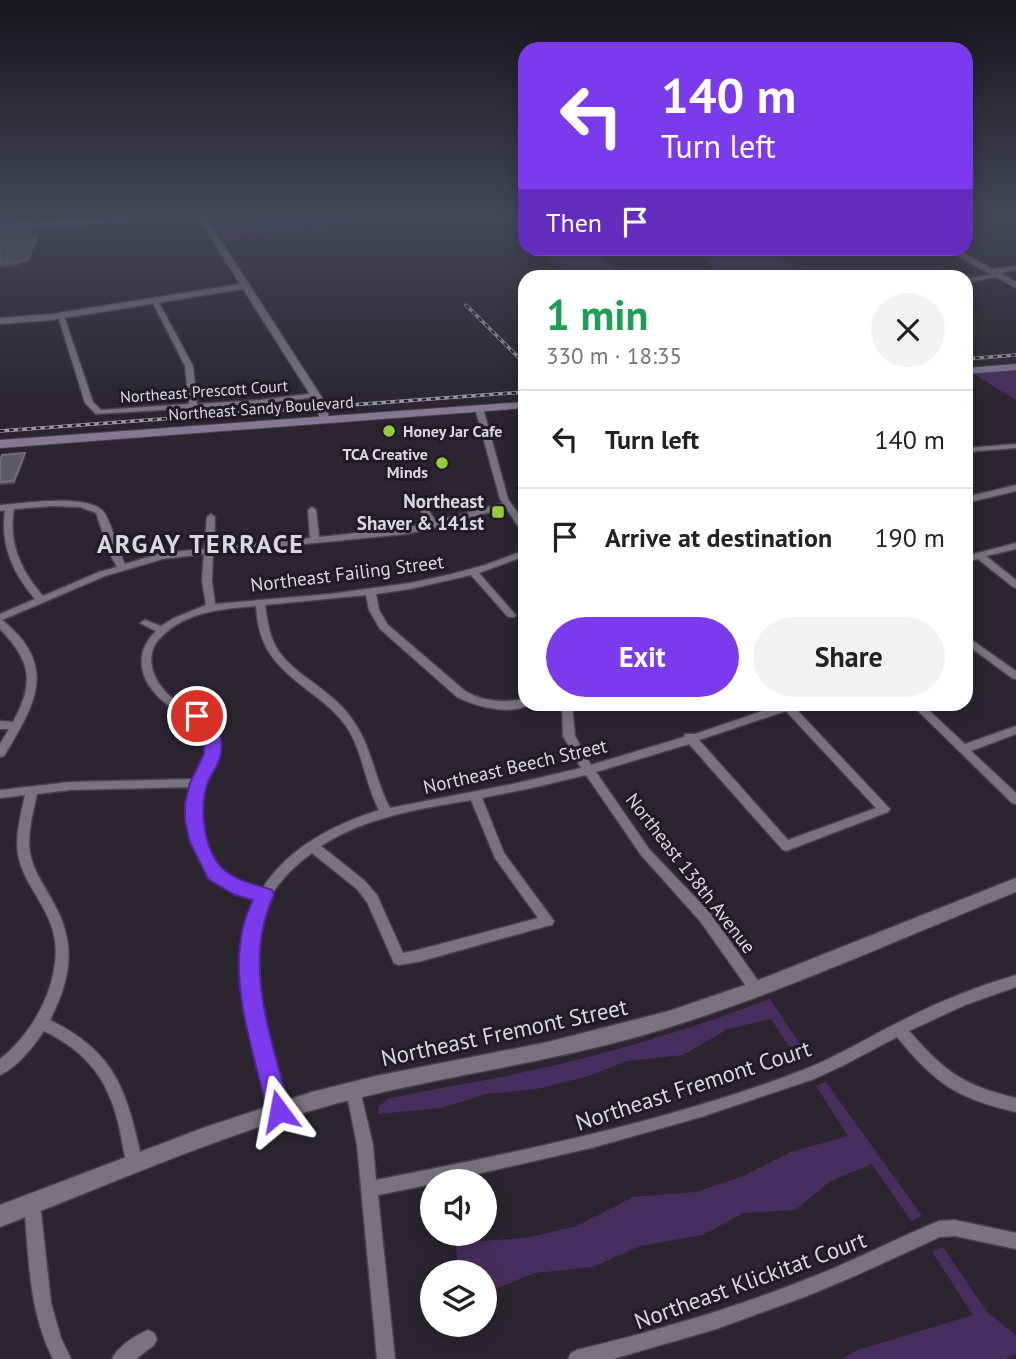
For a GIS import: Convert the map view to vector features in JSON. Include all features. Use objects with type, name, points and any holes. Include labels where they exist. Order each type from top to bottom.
[{"type":"main road","points":[[973,370],[1016,367]]},
{"type":"main road","name":"Northeast Sandy Boulevard","points":[[0,444],[518,405]]},
{"type":"street","points":[[242,279],[316,395],[323,407],[324,419]]},
{"type":"street","points":[[0,321],[61,316],[246,286]]},
{"type":"street","points":[[155,301],[188,366],[193,406]]},
{"type":"street","name":"Northeast Prescott Court","points":[[61,316],[94,410],[116,412],[316,395]]},
{"type":"street","points":[[479,408],[507,505],[518,520]]},
{"type":"street","points":[[973,449],[1016,446]]},
{"type":"street","points":[[973,498],[1016,488]]},
{"type":"street","points":[[416,500],[435,525]]},
{"type":"street","points":[[0,618],[122,567],[162,556],[315,541],[435,525],[507,505]]},
{"type":"street","points":[[42,601],[20,574],[13,560],[5,508],[91,506],[100,512],[114,554],[122,567]]},
{"type":"street","points":[[312,510],[315,541]]},
{"type":"street","points":[[211,517],[207,581],[211,607]]},
{"type":"street","points":[[973,557],[1016,546]]},
{"type":"street","points":[[979,555],[1016,585]]},
{"type":"street","name":"Northeast Failing Street","points":[[160,629],[178,618],[211,607],[426,583],[474,572],[518,556]]},
{"type":"street","points":[[474,572],[511,615]]},
{"type":"street","points":[[370,590],[374,610],[384,627],[461,694],[480,702],[518,704]]},
{"type":"street","points":[[260,602],[263,632],[272,650],[290,671],[325,698],[349,723],[361,743],[373,789],[387,814]]},
{"type":"street","points":[[0,623],[23,645],[33,671],[30,694],[17,726],[0,753]]},
{"type":"street","points":[[145,623],[160,629],[152,638],[147,652],[148,670],[168,701],[197,716],[209,727],[213,740],[213,754],[199,783],[194,803],[194,821],[205,859],[215,873],[228,884],[265,895]]},
{"type":"street","points":[[973,644],[1016,676]]},
{"type":"street","points":[[474,715],[480,702]]},
{"type":"street","name":"Northeast 138th Avenue","points":[[567,711],[569,736],[588,769],[645,852],[705,917],[756,989]]},
{"type":"street","name":"Northeast Beech Street","points":[[279,1111],[249,984],[250,939],[255,915],[265,895],[287,868],[312,846],[343,828],[387,814],[588,769],[772,711]]},
{"type":"street","points":[[690,737],[786,846],[884,809],[796,711]]},
{"type":"street","points":[[923,711],[1016,800]]},
{"type":"street","points":[[0,724],[17,726]]},
{"type":"street","points":[[964,750],[1016,730]]},
{"type":"street","points":[[0,794],[103,785],[199,783]]},
{"type":"street","points":[[0,1068],[29,1044],[42,1024],[61,962],[60,930],[48,900],[24,855],[24,836],[32,790]]},
{"type":"street","points":[[312,846],[360,885],[372,900],[399,959],[547,921],[499,855],[475,796]]},
{"type":"street","name":"Northeast Fremont Street","points":[[0,1216],[279,1111],[353,1090],[582,1043],[669,1019],[756,989],[1016,885]]},
{"type":"street","name":"Northeast Fremont Court","points":[[369,1189],[547,1153],[672,1120],[817,1071],[977,992],[1016,981]]},
{"type":"street","points":[[42,1024],[77,1041],[103,1067],[123,1107],[135,1164]]},
{"type":"street","points":[[899,1029],[940,1076],[955,1086],[969,1093],[1016,1105]]},
{"type":"street","points":[[353,1090],[365,1145],[386,1359]]},
{"type":"street","points":[[32,1203],[44,1314],[62,1359]]},
{"type":"street","name":"Northeast Klickitat Court","points":[[577,1359],[629,1353],[792,1294],[939,1230],[971,1230],[1016,1241]]},
{"type":"street","points":[[121,1359],[148,1339]]},
{"type":"shaded area","points":[[1016,371],[1016,400],[974,374]]},
{"type":"shaded area","points":[[770,999],[809,1057],[799,1061],[771,1019],[728,1029],[683,1055],[627,1061],[586,1077],[537,1089],[486,1094],[441,1108],[378,1114],[379,1106],[387,1099],[511,1075],[590,1056],[681,1030]]},
{"type":"shaded area","points":[[826,1082],[922,1216],[911,1221],[872,1164],[831,1181],[795,1210],[744,1213],[702,1235],[640,1246],[593,1267],[535,1273],[497,1288],[497,1260],[457,1260],[456,1246],[497,1246],[497,1240],[526,1238],[577,1226],[633,1197],[696,1192],[743,1176],[791,1152],[848,1136],[816,1086]]},
{"type":"shaded area","points":[[943,1247],[987,1312],[1016,1335],[1016,1354],[1005,1359],[841,1359],[858,1350],[973,1315],[932,1252]]},
{"type":"building","points":[[25,453],[14,481],[0,482],[2,455]]},
{"type":"railway","points":[[466,305],[518,357]]},
{"type":"railway","points":[[973,358],[1016,355]]},
{"type":"railway","points":[[0,431],[518,393]]},
{"type":"place","name":"Honey Jar Cafe","points":[[389,431]]},
{"type":"place","name":"TCA Creative Minds","points":[[442,463]]},
{"type":"place","name":"Northeast Shaver & 141st","points":[[498,512]]},
{"type":"district","name":"ARGAY TERRACE","points":[[201,543]]},
{"type":"route","points":[[197,716],[209,727],[213,740],[213,754],[199,783],[194,803],[194,821],[205,859],[215,873],[228,884],[265,895],[255,915],[250,939],[249,984],[279,1111]]}]
